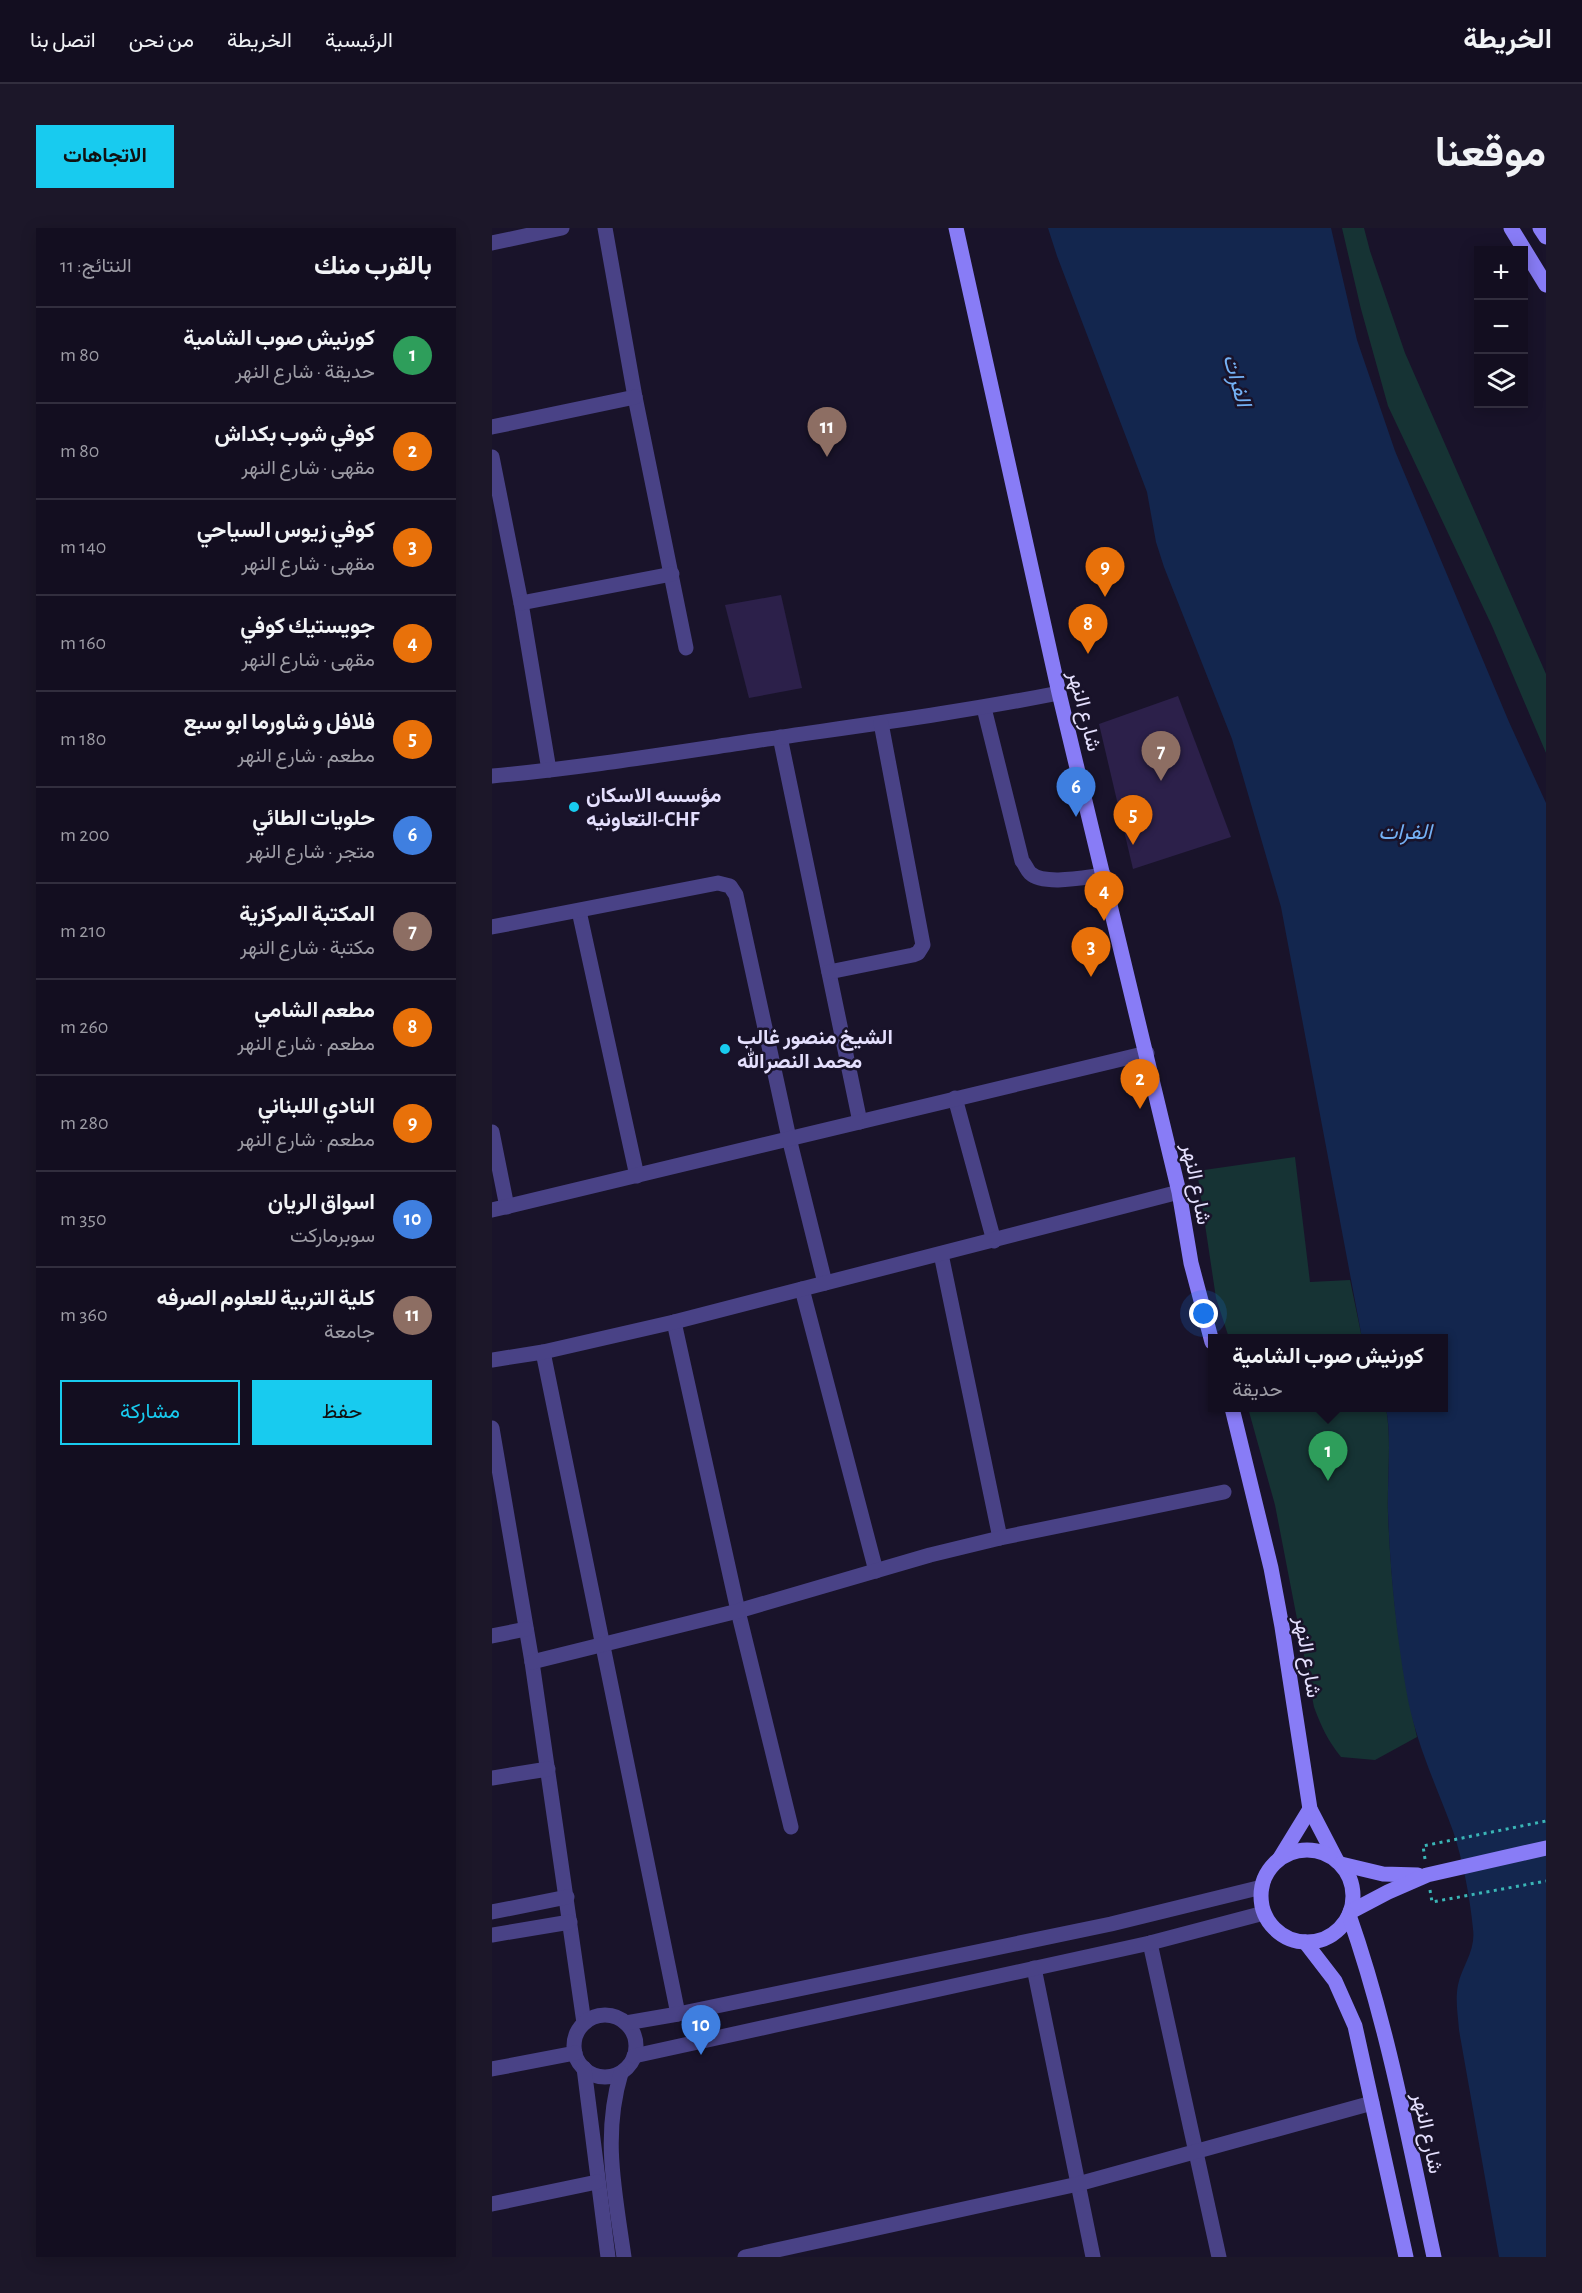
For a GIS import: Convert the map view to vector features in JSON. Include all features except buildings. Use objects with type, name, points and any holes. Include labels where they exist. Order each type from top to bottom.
[{"type":"main road","name":"شارع النهر","points":[[956,228],[1059,693],[1147,1053],[1179,1192],[1191,1263],[1210,1334]]},
{"type":"main road","points":[[1511,228],[1546,285]]},
{"type":"main road","points":[[1540,228],[1546,237]]},
{"type":"main road","name":"شارع النهر","points":[[1233,1412],[1271,1568],[1310,1809],[1339,1863]]},
{"type":"main road","points":[[1310,1809],[1280,1858],[1268,1871],[1262,1887],[1262,1905],[1268,1921],[1280,1933],[1305,1942],[1328,1937],[1340,1928],[1349,1913],[1352,1887],[1339,1863]]},
{"type":"main road","points":[[1349,1913],[1388,1892],[1428,1875],[1546,1848]]},
{"type":"main road","points":[[1280,1858],[1297,1851],[1309,1850],[1322,1852],[1339,1863],[1383,1874],[1428,1875]]},
{"type":"main road","name":"شارع النهر","points":[[1349,1913],[1383,2025],[1434,2257]]},
{"type":"main road","points":[[1305,1942],[1335,1981],[1355,2026],[1406,2257]]},
{"type":"street","points":[[492,243],[562,228]]},
{"type":"street","points":[[606,228],[635,397],[686,648]]},
{"type":"street","points":[[492,427],[635,397]]},
{"type":"street","points":[[492,457],[521,603],[549,771]]},
{"type":"street","points":[[521,603],[672,574]]},
{"type":"street","points":[[492,776],[549,771],[984,708],[1059,693]]},
{"type":"street","points":[[984,708],[1022,861],[1030,873],[1040,879],[1053,880],[1104,875]]},
{"type":"street","points":[[829,972],[913,955],[918,953],[923,945],[880,723]]},
{"type":"street","points":[[780,737],[860,1122]]},
{"type":"street","points":[[492,927],[718,883],[730,886],[736,895],[789,1138],[825,1283]]},
{"type":"street","points":[[579,911],[638,1176]]},
{"type":"street","points":[[492,1132],[499,1209],[1147,1053]]},
{"type":"street","points":[[956,1098],[994,1241]]},
{"type":"street","points":[[492,1360],[543,1352],[675,1322],[1179,1192]]},
{"type":"street","points":[[941,1254],[1000,1538]]},
{"type":"street","points":[[802,1289],[876,1571]]},
{"type":"street","points":[[675,1322],[738,1611],[791,1827]]},
{"type":"street","points":[[543,1352],[678,2014]]},
{"type":"street","points":[[492,1428],[496,1480],[532,1662],[584,2024]]},
{"type":"street","points":[[532,1662],[738,1611],[1000,1538],[1224,1492]]},
{"type":"street","points":[[492,1635],[526,1629]]},
{"type":"street","points":[[492,1778],[548,1769]]},
{"type":"street","points":[[608,2257],[584,2068],[575,2053],[576,2037],[584,2024],[598,2016],[606,2016],[626,2023],[678,2014],[1111,1924],[1262,1887]]},
{"type":"street","points":[[492,1912],[567,1897]]},
{"type":"street","points":[[634,2056],[1150,1942],[1264,1913]]},
{"type":"street","points":[[492,1935],[570,1922]]},
{"type":"street","points":[[1150,1942],[1219,2257]]},
{"type":"street","points":[[1034,1968],[1093,2257]]},
{"type":"street","points":[[584,2068],[599,2077],[607,2077],[621,2073],[627,2068],[634,2056],[634,2036],[626,2023]]},
{"type":"street","points":[[492,2069],[575,2053]]},
{"type":"street","points":[[621,2073],[612,2106],[610,2160],[624,2257]]},
{"type":"street","points":[[746,2257],[793,2252],[1078,2184],[1372,2103]]},
{"type":"street","points":[[492,2204],[597,2182]]},
{"type":"path","points":[[1423,1846],[1546,1821]]},
{"type":"path","points":[[1432,1902],[1546,1881]]},
{"type":"green space","points":[[1342,228],[1364,228],[1405,353],[1546,674],[1546,753],[1492,626],[1388,406],[1361,309]]},
{"type":"green space","points":[[1295,1157],[1310,1282],[1350,1280],[1361,1334],[1228,1334],[1216,1298],[1197,1171]]},
{"type":"green space","points":[[1249,1412],[1387,1412],[1391,1570],[1401,1654],[1417,1737],[1375,1760],[1341,1757],[1319,1721],[1314,1707],[1275,1505]]},
{"type":"water","name":"الفرات","points":[[1048,228],[1331,228],[1357,340],[1395,451],[1509,722],[1546,803],[1546,2257],[1499,2257],[1457,2013],[1458,1985],[1471,1951],[1473,1937],[1468,1892],[1453,1831],[1415,1727],[1406,1689],[1396,1623],[1389,1534],[1389,1432],[1387,1412],[1448,1412],[1448,1334],[1361,1334],[1281,907],[1232,739],[1164,567],[1156,542],[1147,492]]},
{"type":"place","name":"كلية التربية للعلوم الصرفه","points":[[827,457]]},
{"type":"place","name":"النادي اللبناني","points":[[1105,597]]},
{"type":"place","name":"مطعم الشامي","points":[[1088,654]]},
{"type":"place","name":"المكتبة المركزية","points":[[1161,781]]},
{"type":"place","name":"مؤسسه الاسكان التعاونيه-CHF","points":[[574,807]]},
{"type":"place","name":"حلويات الطائي","points":[[1076,817]]},
{"type":"place","name":"فلافل و شاورما ابو سبع","points":[[1133,845]]},
{"type":"place","name":"جويستيك كوفي","points":[[1104,921]]},
{"type":"place","name":"كوفي زيوس السياحي","points":[[1091,977]]},
{"type":"place","name":"الشيخ منصور غالب محمد النصرالله","points":[[725,1049]]},
{"type":"place","name":"كوفي شوب بكداش","points":[[1140,1109]]},
{"type":"place","name":"كورنيش صوب الشامية","points":[[1328,1481]]},
{"type":"place","name":"اسواق الريان","points":[[701,2055]]}]
